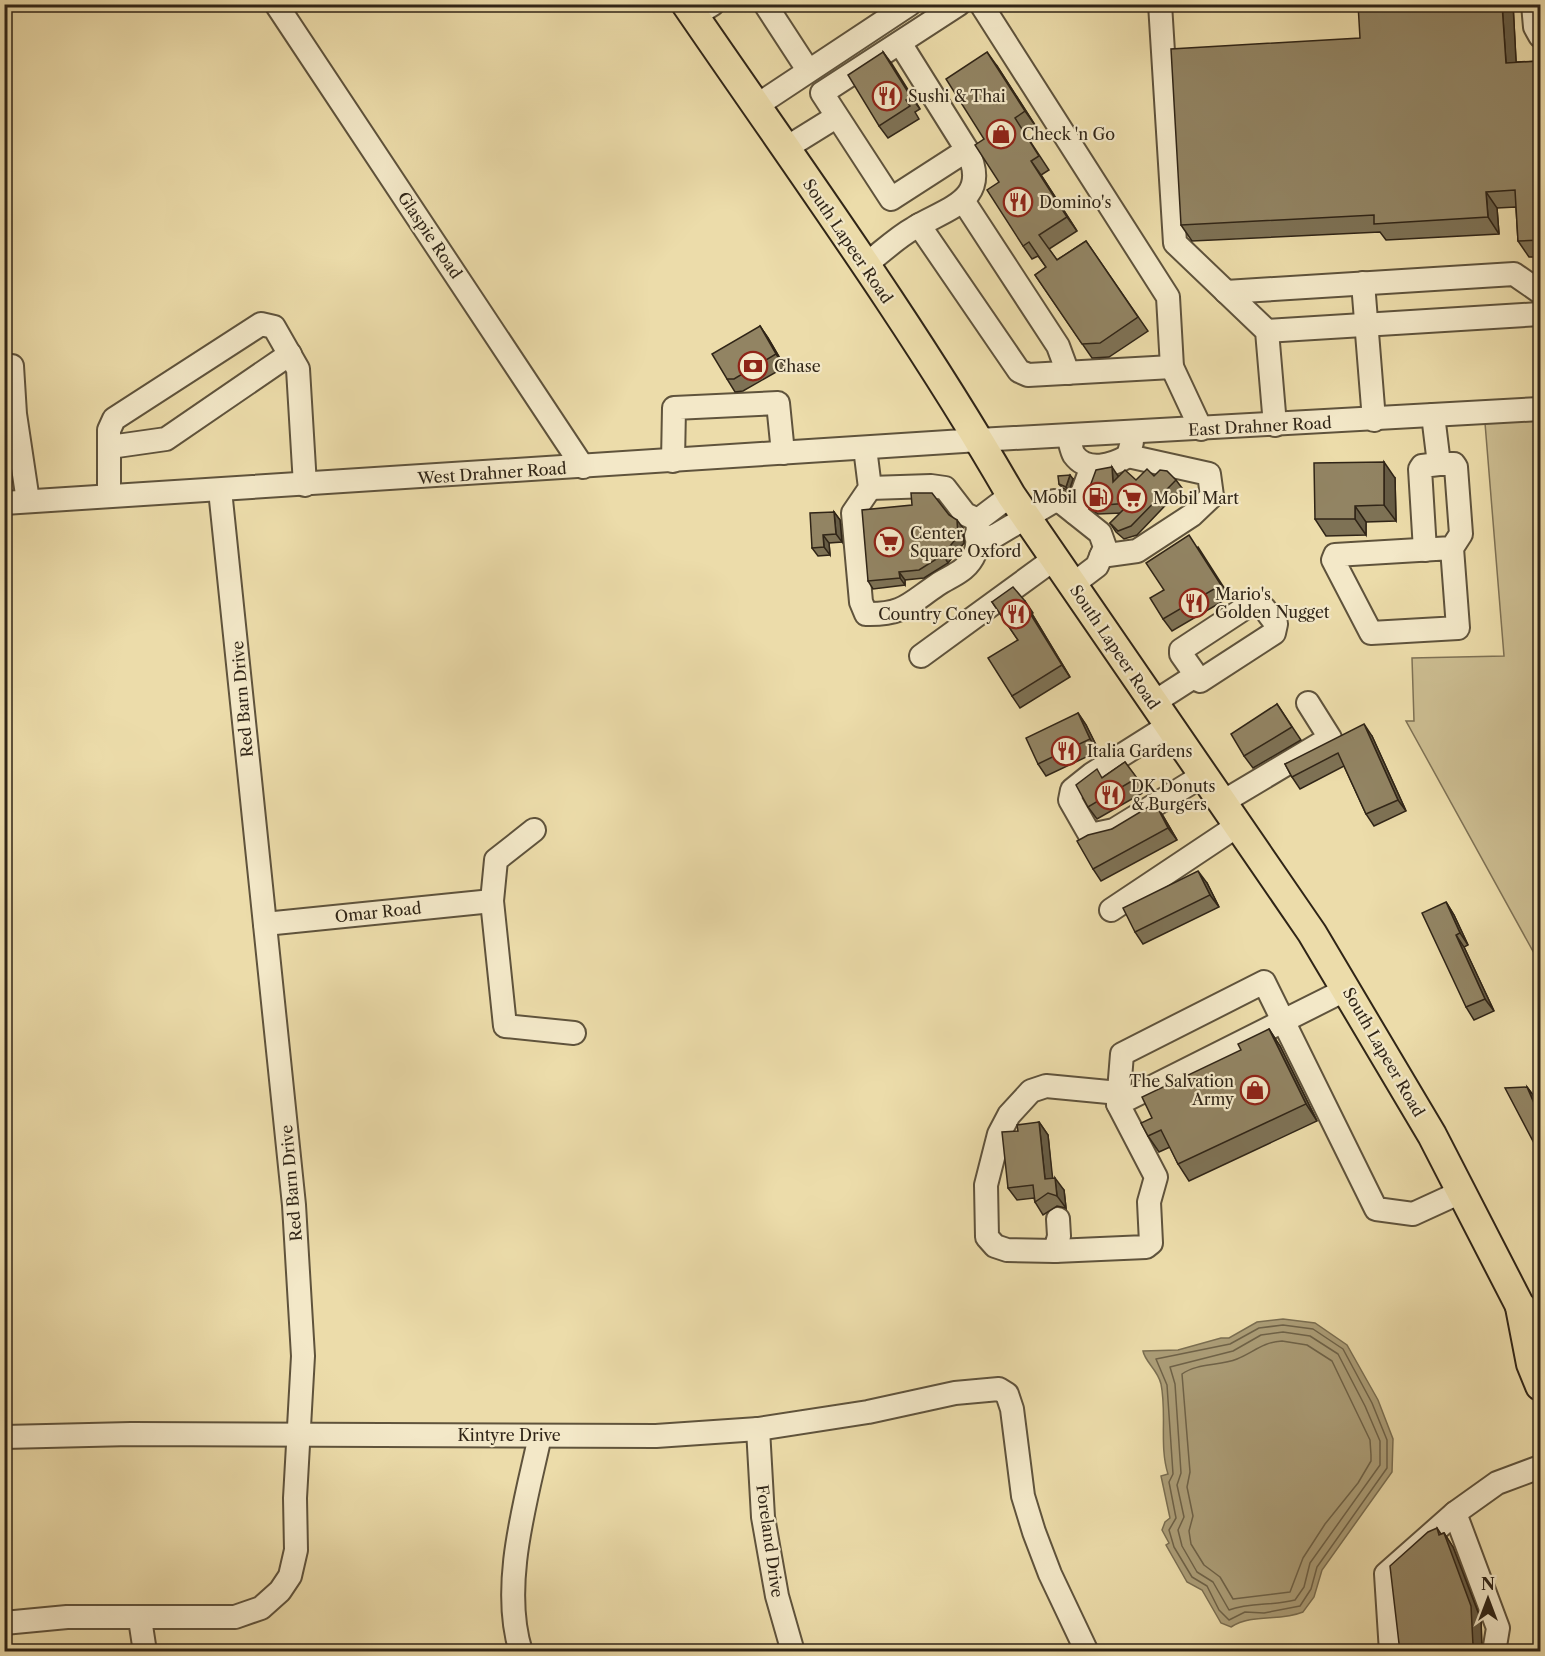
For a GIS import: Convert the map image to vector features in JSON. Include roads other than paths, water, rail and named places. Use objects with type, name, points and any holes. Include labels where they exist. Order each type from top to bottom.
[{"type":"main road","name":"South Lapeer Road","points":[[698,8],[756,106],[865,265],[979,440],[1011,495],[1312,933],[1432,1135],[1519,1304],[1540,1329]]},
{"type":"main road","name":"South Lapeer Road","points":[[1519,1304],[1531,1364],[1540,1386]]},
{"type":"street","name":"Glaspie Road","points":[[276,4],[583,467]]},
{"type":"street","points":[[765,4],[808,70]]},
{"type":"street","points":[[756,106],[910,4]]},
{"type":"street","points":[[959,4],[822,93],[891,199],[967,150]]},
{"type":"street","points":[[981,4],[1168,297],[1172,367],[1201,429]]},
{"type":"street","points":[[1160,4],[1175,243],[1267,331],[1275,425]]},
{"type":"street","points":[[1533,4],[1535,27],[1540,36]]},
{"type":"street","points":[[865,265],[919,225],[964,202],[971,192],[975,176],[967,150],[900,43]]},
{"type":"street","points":[[786,148],[836,117]]},
{"type":"street","points":[[964,202],[1058,346],[1068,373]]},
{"type":"street","points":[[919,225],[1019,371],[1028,375],[1172,367]]},
{"type":"street","points":[[1226,292],[1514,274],[1540,292]]},
{"type":"street","points":[[1363,283],[1374,420]]},
{"type":"street","points":[[1267,331],[1540,314]]},
{"type":"street","points":[[109,496],[109,430],[114,418],[254,326],[268,324],[274,327],[298,369],[305,484]]},
{"type":"street","points":[[110,447],[166,439],[290,354]]},
{"type":"street","points":[[12,366],[15,414],[28,501]]},
{"type":"street","points":[[673,461],[674,408],[778,403],[783,453]]},
{"type":"street","name":"East Drahner Road","points":[[979,440],[1374,420],[1540,409]]},
{"type":"street","points":[[1433,416],[1439,464]]},
{"type":"street","points":[[1128,456],[1134,432]]},
{"type":"street","points":[[1068,436],[1075,456],[1092,466],[1115,464],[1128,456],[1209,474],[1212,496],[1192,515],[1137,551],[1101,556]]},
{"type":"street","name":"West Drahner Road","points":[[4,503],[979,440]]},
{"type":"street","points":[[866,448],[870,488],[853,513],[861,602],[866,614],[885,614],[915,603],[939,584],[958,576],[976,552],[977,528],[1011,495]]},
{"type":"street","points":[[1425,550],[1420,469],[1422,466],[1454,464],[1461,534],[1452,548],[1458,628],[1371,633],[1333,557],[1335,555],[1425,550],[1452,548]]},
{"type":"street","points":[[1075,513],[1092,466]]},
{"type":"street","points":[[870,488],[931,486],[945,488],[977,528],[993,537],[1054,501],[1061,502],[1100,533],[1105,547],[1097,566],[1072,585]]},
{"type":"street","name":"Red Barn Drive","points":[[4,1623],[67,1617],[140,1619],[235,1617],[261,1608],[280,1591],[290,1576],[296,1550],[302,1326],[294,1205],[220,490]]},
{"type":"street","points":[[921,656],[1054,559]]},
{"type":"street","points":[[1152,703],[1195,676]]},
{"type":"street","points":[[1111,910],[1229,814],[1330,738],[1308,703]]},
{"type":"street","points":[[1168,726],[1092,774],[1072,790],[1070,800],[1090,835],[1114,830],[1202,776]]},
{"type":"street","points":[[534,830],[496,860],[492,901],[505,1026],[574,1033]]},
{"type":"street","name":"Omar Road","points":[[265,924],[492,901]]},
{"type":"street","points":[[1347,989],[1285,1020],[1118,1098],[1046,1086],[1032,1091],[1009,1115],[999,1134],[986,1185],[987,1237],[995,1246],[1007,1250],[1054,1251],[1146,1247],[1151,1243],[1149,1202],[1156,1177],[1118,1098],[1122,1054],[1264,982],[1285,1020],[1376,1209],[1413,1214],[1461,1192]]},
{"type":"street","points":[[1054,1251],[1059,1236],[1058,1220]]},
{"type":"street","name":"Kintyre Drive","points":[[4,1437],[131,1434],[656,1436],[758,1429],[868,1412],[985,1389],[999,1389],[1008,1394],[1012,1409],[1023,1496],[1034,1532],[1050,1574],[1087,1652]]},
{"type":"street","name":"Foreland Drive","points":[[758,1429],[763,1517],[777,1596],[793,1652]]},
{"type":"street","points":[[521,1652],[514,1597],[518,1534],[540,1436]]},
{"type":"street","points":[[1391,1652],[1386,1574],[1455,1514],[1497,1483],[1540,1467]]},
{"type":"street","points":[[1455,1514],[1498,1628],[1494,1652]]},
{"type":"street","points":[[140,1619],[145,1652]]},
{"type":"water","points":[[1283,1319],[1315,1323],[1347,1345],[1378,1400],[1393,1439],[1392,1472],[1322,1570],[1314,1597],[1303,1612],[1285,1617],[1248,1620],[1231,1627],[1221,1623],[1202,1590],[1187,1582],[1166,1545],[1169,1543],[1162,1530],[1165,1522],[1170,1518],[1161,1476],[1168,1474],[1164,1452],[1163,1395],[1155,1370],[1143,1351],[1178,1350],[1221,1338],[1229,1338],[1257,1322]]},
{"type":"place","name":"Sushi & Thai","points":[[887,96]]},
{"type":"place","name":"Check 'n Go","points":[[1001,134]]},
{"type":"place","name":"Domino's","points":[[1018,202]]},
{"type":"place","name":"Chase","points":[[753,366]]},
{"type":"place","name":"Mobil","points":[[1098,497]]},
{"type":"place","name":"Mobil Mart","points":[[1132,498]]},
{"type":"place","name":"Center Square Oxford","points":[[889,542]]},
{"type":"place","name":"Mario's Golden Nugget","points":[[1194,603]]},
{"type":"place","name":"Country Coney","points":[[1016,614]]},
{"type":"place","name":"Italia Gardens","points":[[1066,751]]},
{"type":"place","name":"DK Donuts & Burgers","points":[[1110,795]]},
{"type":"place","name":"The Salvation Army","points":[[1255,1090]]}]
